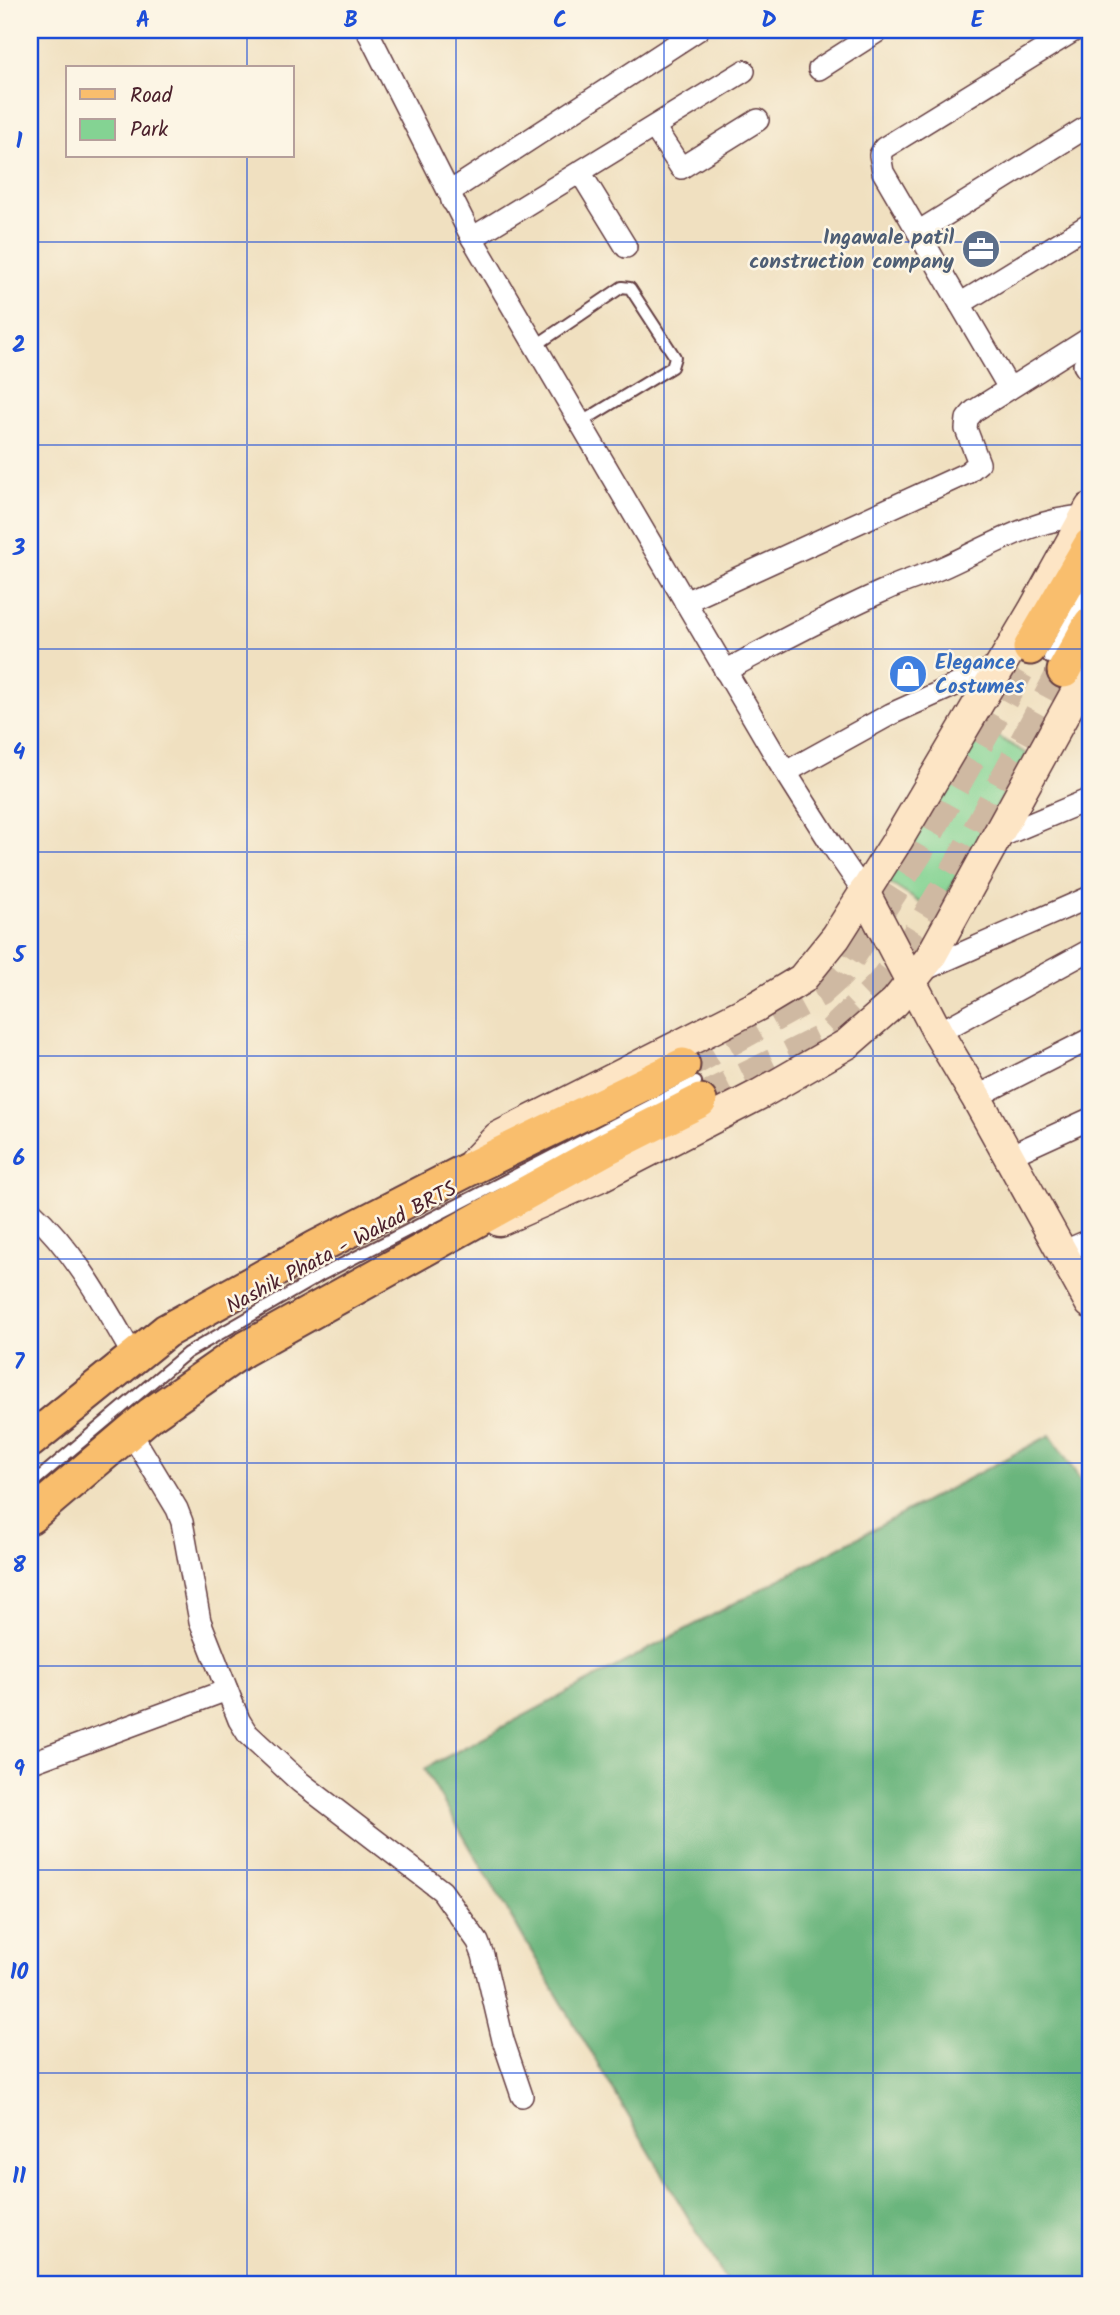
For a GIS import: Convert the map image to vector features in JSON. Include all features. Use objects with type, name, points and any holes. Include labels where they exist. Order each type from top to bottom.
[{"type":"main road","points":[[446,1238],[536,1206],[760,1094],[847,1044],[895,1002],[930,958],[997,838],[1089,523]]},
{"type":"main road","points":[[467,1170],[498,1137],[757,1006],[802,979],[836,937],[864,892],[1047,662],[1090,624]]},
{"type":"main road","points":[[864,892],[914,977],[938,1033],[1090,1303]]},
{"type":"main road","points":[[30,1441],[166,1331],[317,1247],[467,1170],[693,1083]]},
{"type":"main road","points":[[30,1517],[161,1407],[243,1350],[607,1148],[693,1083]]},
{"type":"street","points":[[367,30],[472,238],[725,671],[786,772],[864,892]]},
{"type":"street","points":[[452,201],[454,189],[698,30]]},
{"type":"street","points":[[818,69],[880,30]]},
{"type":"street","points":[[1009,388],[883,172],[880,155],[884,148],[1075,30]]},
{"type":"street","points":[[472,238],[744,71]]},
{"type":"street","points":[[654,127],[681,168],[758,120]]},
{"type":"street","points":[[918,232],[1090,125]]},
{"type":"street","points":[[580,172],[626,247]]},
{"type":"street","points":[[960,304],[1090,224]]},
{"type":"street","points":[[685,602],[967,473],[979,463],[966,429],[967,419],[1009,388],[1090,338]]},
{"type":"street","points":[[725,671],[799,631],[1023,529],[1066,517],[1089,523]]},
{"type":"street","points":[[786,772],[891,714],[1047,662]]},
{"type":"street","points":[[997,838],[1090,799]]},
{"type":"street","points":[[914,977],[1090,897]]},
{"type":"street","points":[[938,1033],[1090,950]]},
{"type":"street","points":[[976,1097],[1090,1039]]},
{"type":"street","points":[[1009,1156],[1090,1119]]},
{"type":"street","points":[[30,1210],[77,1263],[106,1305],[134,1357]]},
{"type":"street","points":[[1062,1252],[1090,1240]]},
{"type":"street","points":[[131,1433],[177,1509],[182,1522],[200,1621],[239,1720],[247,1733],[300,1783],[442,1891],[478,1942],[503,2040],[522,2096]]},
{"type":"street","points":[[30,1763],[227,1690]]},
{"type":"lane","points":[[535,346],[626,287],[675,358],[672,367],[580,423]]},
{"type":"lane","points":[[1047,662],[1090,586]]},
{"type":"lane","name":"Nashik Phata - Wakad BRTS","points":[[30,1485],[187,1353],[323,1274],[693,1083]]},
{"type":"green space","points":[[972,721],[1027,754],[936,913],[876,874]]},
{"type":"green space","points":[[1050,1435],[1090,1494],[1090,2285],[728,2285],[424,1769]]},
{"type":"tunnel","points":[[683,1065],[818,991],[839,972],[917,851],[1030,648]]},
{"type":"tunnel","points":[[700,1101],[827,1039],[881,987],[913,943],[961,864],[1064,671]]},
{"type":"place","name":"Ingawale patil construction company","points":[[981,249]]},
{"type":"place","name":"Elegance Costumes","points":[[908,674]]}]
